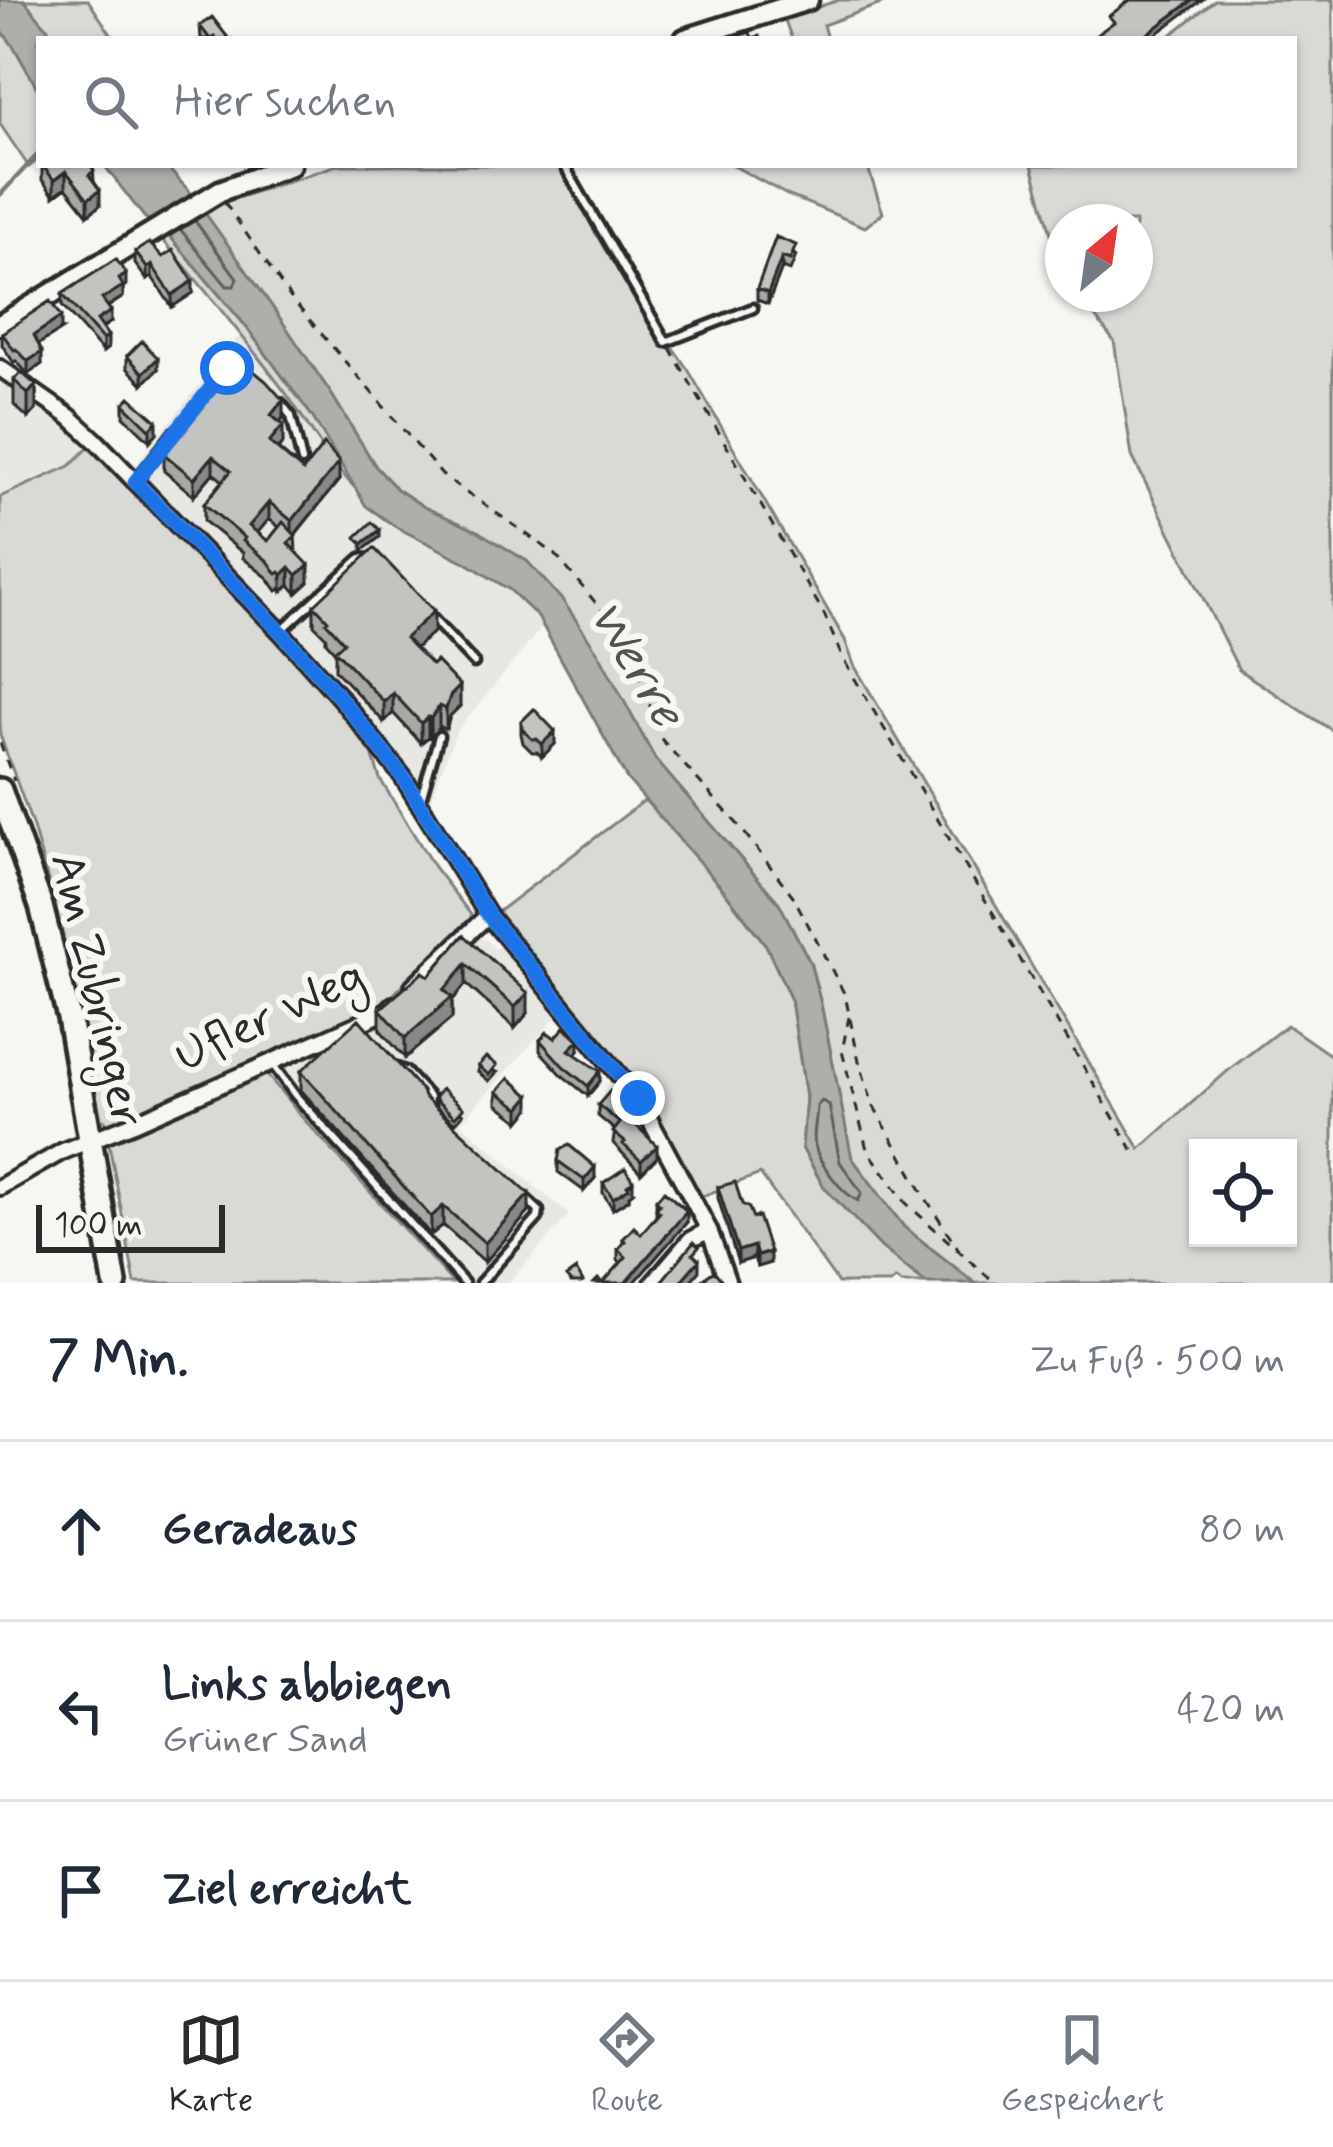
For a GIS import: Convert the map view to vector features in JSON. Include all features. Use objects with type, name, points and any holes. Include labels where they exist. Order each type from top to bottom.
[{"type":"main road","points":[[694,36],[808,0]]},
{"type":"main road","points":[[0,325],[220,191],[282,168]]},
{"type":"main road","name":"Am Zubringer","points":[[0,790],[41,906],[68,1018],[115,1283]]},
{"type":"street","points":[[0,368],[70,417],[280,631],[354,715],[403,777],[488,915],[638,1098],[709,1230],[728,1283]]},
{"type":"street","name":"Ufler Weg","points":[[0,1187],[90,1138],[387,1011],[488,915]]},
{"type":"street","points":[[653,1283],[690,1240],[709,1230]]},
{"type":"lane","points":[[565,168],[666,342],[754,308]]},
{"type":"lane","points":[[269,391],[292,416],[302,460]]},
{"type":"lane","points":[[135,482],[177,429]]},
{"type":"lane","points":[[280,631],[362,558],[377,560]]},
{"type":"lane","points":[[426,611],[474,663]]},
{"type":"lane","points":[[419,806],[439,736]]},
{"type":"lane","points":[[362,1022],[373,1038]]},
{"type":"lane","points":[[386,1054],[429,1097],[430,1110]]},
{"type":"lane","points":[[272,1063],[295,1095],[464,1283]]},
{"type":"lane","points":[[480,1283],[538,1218],[539,1211],[524,1197]]},
{"type":"path","points":[[220,191],[226,207],[290,297],[442,475],[555,554],[620,632],[662,740],[740,826],[793,896],[844,994],[874,1106],[962,1253]]},
{"type":"path","points":[[666,342],[824,614],[842,657],[1136,1154]]},
{"type":"path","points":[[850,1015],[842,1051],[867,1149],[906,1203],[995,1283]]},
{"type":"shaded area","points":[[24,0],[88,0],[112,36],[54,36]]},
{"type":"shaded area","points":[[839,0],[892,0],[823,25],[826,36],[791,36],[784,18]]},
{"type":"shaded area","points":[[1215,0],[1333,0],[1333,731],[1239,670],[1132,456],[1114,341],[1091,312],[1153,312],[1153,204],[1045,204],[1045,212],[1033,168],[1297,168],[1297,36],[1170,36]]},
{"type":"shaded area","points":[[0,28],[36,86],[36,161],[29,167],[0,124]]},
{"type":"shaded area","points":[[328,168],[560,168],[604,248],[689,371],[845,640],[854,665],[1140,1149],[1287,1025],[1333,1057],[1333,1283],[975,1283],[904,1227],[851,1158],[810,962],[779,903],[655,759],[628,710],[479,532],[424,507],[376,467],[271,305],[204,213]]},
{"type":"shaded area","points":[[738,168],[868,168],[883,213],[865,227],[787,195]]},
{"type":"shaded area","points":[[168,234],[244,324],[312,416],[357,490],[161,238]]},
{"type":"shaded area","points":[[241,333],[366,507],[510,590],[543,626],[456,732],[426,811],[275,617],[133,468]]},
{"type":"shaded area","points":[[0,377],[91,445],[70,466],[0,497]]},
{"type":"shaded area","points":[[91,445],[316,682],[370,747],[380,779],[434,867],[472,916],[382,1005],[112,1125],[101,1119],[60,923],[0,735],[0,497],[70,466]]},
{"type":"shaded area","points":[[645,800],[766,945],[791,1000],[806,1097],[802,1148],[824,1187],[881,1247],[926,1283],[896,1279],[838,1283],[760,1174],[700,1197],[641,1095],[495,914]]},
{"type":"shaded area","points":[[479,938],[496,949],[504,943],[561,1011],[460,1123],[569,1215],[508,1283],[453,1283],[265,1072],[390,1016],[461,945]]},
{"type":"shaded area","points":[[265,1072],[453,1283],[135,1283],[108,1139]]},
{"type":"water","points":[[0,0],[24,0],[54,36],[36,36],[36,86],[14,47],[0,28]]},
{"type":"water","points":[[106,168],[168,168],[271,305],[376,467],[424,507],[527,561],[563,601],[599,654],[655,759],[779,903],[810,962],[852,1158],[904,1227],[975,1283],[926,1283],[881,1247],[824,1187],[802,1148],[806,1097],[791,1000],[766,945],[627,779],[538,617],[510,590],[366,506],[312,416],[244,324],[168,234],[144,217]]},
{"type":"building","points":[[1130,0],[1193,0],[1145,36],[1095,36],[1114,22],[1109,16]]},
{"type":"building","points":[[212,17],[227,36],[208,36],[200,26]]},
{"type":"building","points":[[44,168],[92,168],[89,175],[100,190],[88,199],[66,171],[54,180]]},
{"type":"building","points":[[776,237],[796,245],[790,260],[782,257],[768,293],[757,289]]},
{"type":"building","points":[[149,243],[163,257],[173,250],[193,281],[172,295],[152,265],[147,268],[135,252]]},
{"type":"building","points":[[116,259],[126,274],[119,279],[123,286],[102,299],[111,311],[97,320],[108,336],[103,340],[62,294]]},
{"type":"building","points":[[50,301],[61,317],[34,335],[42,352],[28,361],[2,333]]},
{"type":"building","points":[[142,341],[158,358],[143,373],[127,356]]},
{"type":"building","points":[[237,357],[283,400],[271,415],[283,425],[269,442],[303,471],[324,444],[339,462],[292,521],[269,502],[249,526],[268,541],[283,522],[296,536],[288,543],[309,565],[297,575],[290,567],[277,574],[245,538],[204,504],[231,471],[213,456],[194,479],[164,454],[178,437],[171,431]]},
{"type":"building","points":[[21,372],[36,385],[28,394],[14,380]]},
{"type":"building","points":[[130,397],[157,421],[150,429],[124,404]]},
{"type":"building","points":[[372,522],[380,530],[362,544],[356,537]]},
{"type":"building","points":[[374,548],[434,611],[405,638],[460,686],[446,709],[439,706],[421,723],[393,693],[384,702],[335,650],[344,642],[314,605]]},
{"type":"building","points":[[534,709],[555,731],[542,744],[523,730],[521,722]]},
{"type":"building","points":[[464,935],[528,993],[515,1007],[466,964],[444,990],[452,997],[405,1038],[380,1009],[423,972],[429,976]]},
{"type":"building","points":[[359,1019],[424,1097],[529,1194],[485,1243],[443,1206],[431,1217],[301,1071]]},
{"type":"building","points":[[565,1027],[579,1040],[569,1050],[600,1071],[588,1086],[540,1040],[547,1032],[555,1038]]},
{"type":"building","points":[[486,1057],[497,1065],[489,1075],[478,1066]]},
{"type":"building","points":[[509,1078],[530,1096],[520,1108],[497,1092]]},
{"type":"building","points":[[442,1089],[463,1108],[455,1117],[436,1100]]},
{"type":"building","points":[[610,1091],[632,1110],[627,1116],[657,1146],[641,1161],[613,1132],[620,1123],[598,1105]]},
{"type":"building","points":[[569,1145],[595,1167],[584,1180],[558,1161],[560,1150]]},
{"type":"building","points":[[625,1168],[633,1181],[613,1198],[603,1183]]},
{"type":"building","points":[[735,1182],[742,1204],[753,1218],[758,1216],[770,1252],[757,1256],[754,1246],[738,1251],[718,1187]]},
{"type":"building","points":[[664,1191],[687,1211],[625,1283],[603,1283],[626,1257],[618,1249],[623,1239],[634,1227],[641,1234],[660,1212],[656,1200]]},
{"type":"building","points":[[694,1242],[699,1247],[693,1254],[699,1260],[679,1283],[660,1283]]},
{"type":"building","points":[[576,1270],[583,1282],[571,1283],[566,1277]]},
{"type":"building","points":[[714,1271],[724,1283],[699,1283],[699,1282]]},
{"type":"waterway","points":[[0,195],[36,156]]},
{"type":"route","points":[[227,368],[135,482],[341,699],[403,777],[488,915],[638,1098]]},
{"type":"water label","name":"Werre","points":[[635,664]]}]
